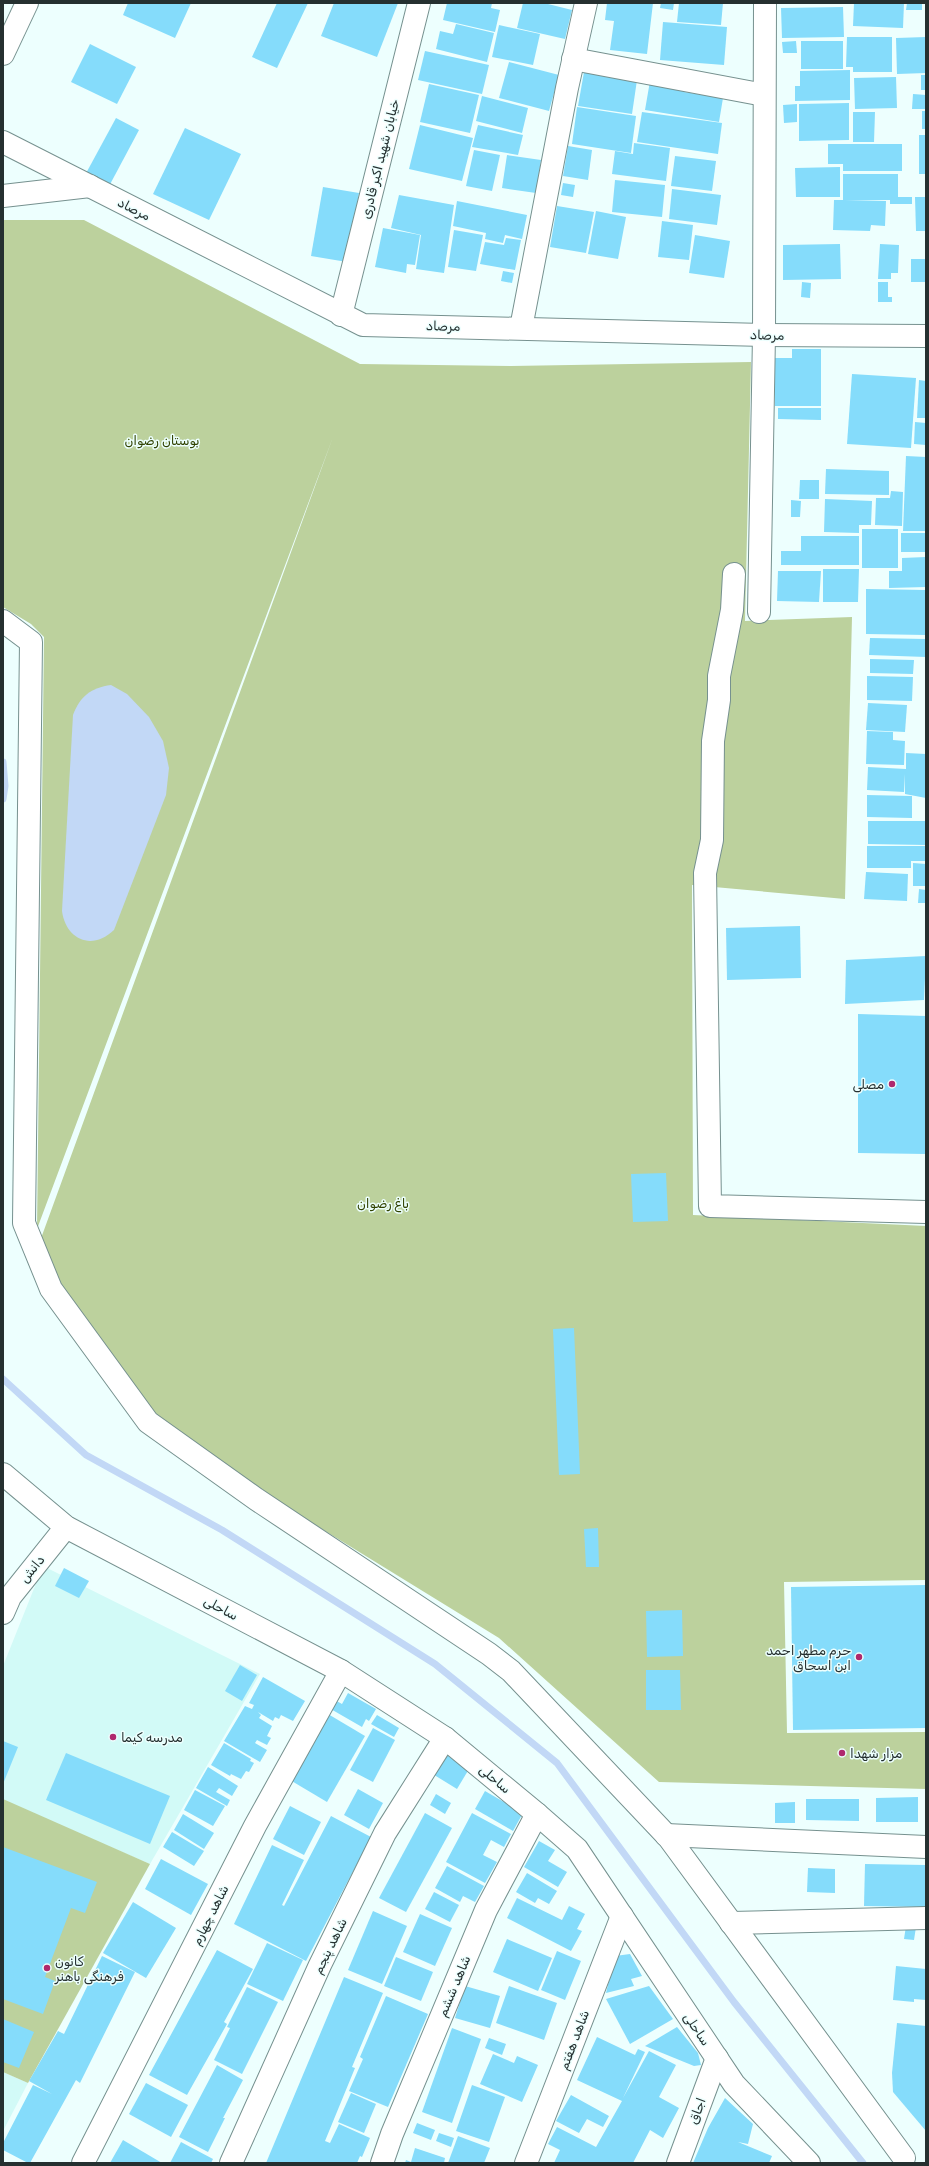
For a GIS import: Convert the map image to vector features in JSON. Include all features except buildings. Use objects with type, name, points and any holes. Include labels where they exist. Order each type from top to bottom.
[{"type":"street","points":[[3,54],[27,3]]},
{"type":"street","name":"خیابان شهید اکبر قادری","points":[[341,315],[419,3]]},
{"type":"street","points":[[521,328],[573,59],[586,3]]},
{"type":"street","points":[[759,612],[764,335],[765,3]]},
{"type":"street","points":[[573,59],[764,95]]},
{"type":"street","name":"مرصاد","points":[[3,142],[363,325],[764,335],[926,336]]},
{"type":"street","points":[[3,196],[90,186]]},
{"type":"street","points":[[734,574],[732,610],[719,676],[719,700],[713,741],[712,840],[705,873],[710,1206],[926,1212]]},
{"type":"street","points":[[3,621],[32,642],[24,1223],[51,1289],[148,1422],[256,1499],[489,1654],[511,1671],[666,1835],[904,2158]]},
{"type":"street","name":"ساحلی","points":[[3,1474],[66,1527],[341,1671],[446,1738],[537,1814],[577,1849],[734,2084],[788,2154],[809,2163]]},
{"type":"street","name":"دانش","points":[[3,1613],[10,1597],[66,1527]]},
{"type":"street","name":"شاهد چهارم","points":[[83,2163],[255,1826],[341,1671]]},
{"type":"street","name":"شاهد پنجم","points":[[232,2163],[320,1965],[385,1833],[446,1738]]},
{"type":"street","name":"شاهد ششم","points":[[382,2163],[486,1910],[537,1814]]},
{"type":"street","points":[[666,1835],[926,1847]]},
{"type":"street","name":"شاهد هفتم","points":[[526,2163],[622,1916]]},
{"type":"street","points":[[731,1924],[926,1918]]},
{"type":"street","name":"اجاق","points":[[678,2163],[717,2058]]},
{"type":"shaded area","points":[[111,685],[127,694],[149,717],[163,741],[169,768],[166,795],[114,930],[97,940],[89,941],[74,935],[64,921],[62,911],[73,715],[79,703],[87,694],[98,688]]},
{"type":"shaded area","name":"مدرسه کیما","points":[[43,1566],[260,1674],[150,1864],[3,1801],[3,1666]]},
{"type":"shaded area","points":[[3,2072],[28,2083],[3,2131]]},
{"type":"green space","name":"باغ رضوان","points":[[3,220],[84,220],[360,364],[511,366],[751,362],[745,621],[852,617],[845,899],[692,885],[693,1215],[926,1226],[926,1580],[784,1582],[787,1733],[926,1732],[926,1789],[659,1782],[499,1638],[148,1422],[36,1252],[333,437],[37,1229],[44,637],[31,624],[3,607]]},
{"type":"green space","name":"کانون فرهنگی باهنر","points":[[3,1799],[150,1864],[28,2083],[3,2072]]},
{"type":"waterway","points":[[3,762],[5,786],[3,799]]},
{"type":"waterway","points":[[3,1379],[86,1455],[222,1530],[435,1664],[557,1763],[734,2002],[863,2163]]},
{"type":"place","name":"مصلی","points":[[892,1084]]},
{"type":"place","name":"حرم مطهر احمد ابن اسحاق","points":[[859,1657]]},
{"type":"place","name":"مدرسه کیما","points":[[113,1737]]},
{"type":"place","name":"مزار شهدا","points":[[842,1753]]},
{"type":"place","name":"کانون فرهنگی باهنر","points":[[47,1968]]},
{"type":"park label","name":"بوستان رضوان","points":[[162,440]]}]
